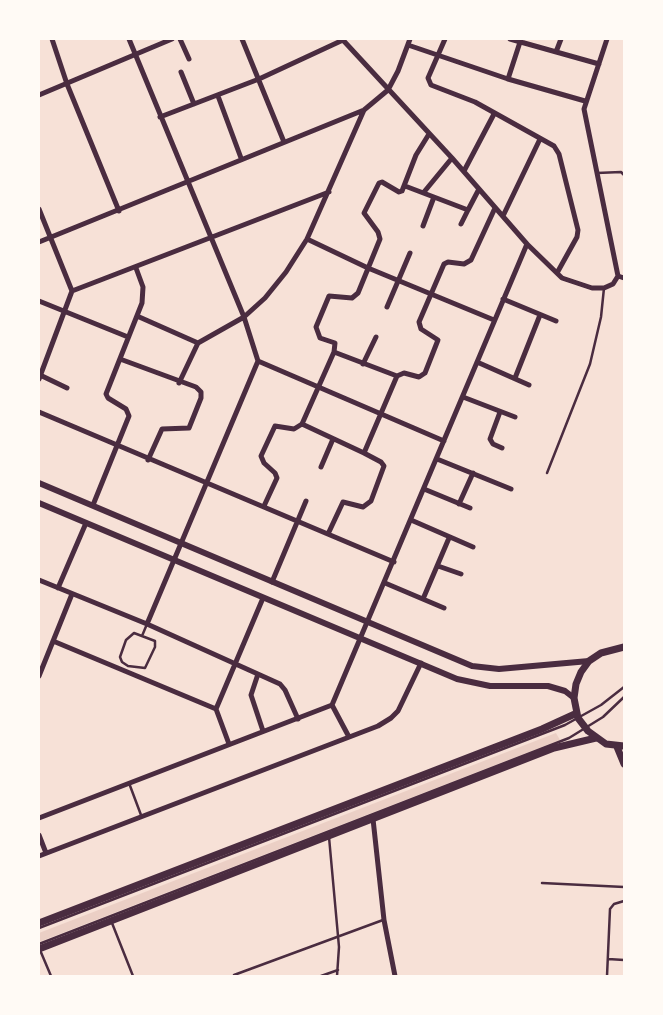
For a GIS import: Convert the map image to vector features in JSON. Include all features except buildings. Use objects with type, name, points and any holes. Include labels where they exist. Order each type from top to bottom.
[{"type":"main road","points":[[624,647],[601,652],[589,661],[581,672],[576,684],[574,698],[578,715],[586,728],[596,738],[620,746],[624,764]]},
{"type":"main road","points":[[39,923],[578,715]]},
{"type":"main road","points":[[39,947],[112,921],[562,745],[596,738]]},
{"type":"street","points":[[52,39],[67,84],[119,211]]},
{"type":"street","points":[[129,39],[244,317],[258,361],[147,624]]},
{"type":"street","points":[[39,95],[172,39]]},
{"type":"street","points":[[180,39],[189,59]]},
{"type":"street","points":[[242,39],[284,142]]},
{"type":"street","points":[[160,117],[259,79],[343,39],[464,171],[527,244],[556,273],[573,283],[592,288],[604,288],[613,284],[618,276],[585,120],[585,102],[607,39]]},
{"type":"street","points":[[39,242],[119,211],[241,158],[364,110],[388,90],[398,71],[410,39]]},
{"type":"street","points":[[444,39],[439,56],[428,78],[431,85],[475,102],[554,146],[559,154],[578,224],[577,237],[556,273]]},
{"type":"street","points":[[510,39],[521,40],[599,64]]},
{"type":"street","points":[[556,52],[561,39]]},
{"type":"street","points":[[508,79],[521,40]]},
{"type":"street","points":[[408,45],[508,79],[585,102]]},
{"type":"street","points":[[181,72],[194,104]]},
{"type":"street","points":[[218,96],[241,158]]},
{"type":"street","points":[[179,383],[198,343],[244,317],[277,283],[307,238],[364,110]]},
{"type":"street","points":[[464,171],[494,114]]},
{"type":"street","points":[[264,506],[276,478],[275,473],[264,463],[261,456],[273,428],[279,425],[294,429],[302,424],[334,352],[335,344],[320,338],[316,328],[330,296],[354,297],[381,237],[364,214],[379,183],[382,182],[399,192],[405,186],[416,155],[430,134]]},
{"type":"street","points":[[503,216],[540,139]]},
{"type":"street","points":[[424,192],[452,158]]},
{"type":"street","points":[[405,186],[468,210]]},
{"type":"street","points":[[461,224],[479,190]]},
{"type":"street","points":[[72,291],[136,268],[329,192]]},
{"type":"street","points":[[423,226],[434,197]]},
{"type":"street","points":[[334,352],[397,376],[404,373],[419,378],[425,373],[438,341],[420,326],[419,322],[445,263],[464,264],[472,260],[495,208]]},
{"type":"street","points":[[39,209],[72,291],[66,311],[39,377],[67,388]]},
{"type":"street","points":[[307,238],[368,268],[494,320]]},
{"type":"street","points":[[39,818],[332,706],[527,244]]},
{"type":"street","points":[[387,307],[410,253]]},
{"type":"street","points":[[93,505],[118,446],[129,414],[123,406],[108,398],[106,394],[137,316],[144,292],[136,268]]},
{"type":"street","points":[[618,276],[624,278]]},
{"type":"street","points":[[503,299],[556,320]]},
{"type":"street","points":[[39,301],[128,337]]},
{"type":"street","points":[[515,378],[540,315]]},
{"type":"street","points":[[137,316],[198,343]]},
{"type":"street","points":[[363,364],[376,337]]},
{"type":"street","points":[[120,359],[179,383],[196,387],[201,392],[201,398],[189,428],[182,430],[166,427],[162,429],[148,460]]},
{"type":"street","points":[[258,361],[318,389],[444,441]]},
{"type":"street","points":[[477,362],[529,385]]},
{"type":"street","points":[[364,453],[397,376]]},
{"type":"street","points":[[463,397],[515,417]]},
{"type":"street","points":[[39,412],[148,460],[207,482],[394,562]]},
{"type":"street","points":[[500,412],[490,439],[493,444],[502,448]]},
{"type":"street","points":[[302,424],[364,453],[384,466],[371,501],[365,507],[344,502],[328,534]]},
{"type":"street","points":[[321,467],[333,439]]},
{"type":"street","points":[[437,459],[511,489]]},
{"type":"street","points":[[459,504],[473,473]]},
{"type":"street","points":[[39,483],[472,666],[498,669],[589,661]]},
{"type":"street","points":[[424,489],[470,508]]},
{"type":"street","points":[[272,582],[306,501]]},
{"type":"street","points":[[39,503],[359,640],[472,684],[490,686],[548,686],[565,691],[574,698]]},
{"type":"street","points":[[411,520],[473,547]]},
{"type":"street","points":[[58,588],[86,523]]},
{"type":"street","points":[[423,599],[450,538]]},
{"type":"street","points":[[438,566],[461,574]]},
{"type":"street","points":[[39,580],[147,624],[283,687],[298,719]]},
{"type":"street","points":[[385,584],[444,608]]},
{"type":"street","points":[[39,676],[72,594]]},
{"type":"street","points":[[229,744],[216,709],[263,598]]},
{"type":"street","points":[[53,641],[130,669],[216,709]]},
{"type":"street","points":[[39,856],[141,815],[349,737],[392,718],[404,702],[421,663]]},
{"type":"street","points":[[258,674],[251,695],[263,731]]},
{"type":"street","points":[[332,706],[349,737]]},
{"type":"street","points":[[373,820],[384,920],[395,976]]},
{"type":"street","points":[[39,835],[46,854]]},
{"type":"lane","points":[[596,173],[621,172],[624,175]]},
{"type":"lane","points":[[547,473],[590,364],[601,317],[604,288]]},
{"type":"lane","points":[[142,636],[147,624]]},
{"type":"lane","points":[[134,633],[142,636],[155,641],[155,647],[145,668],[130,669],[122,662],[120,657],[129,635],[134,633]]},
{"type":"lane","points":[[39,928],[566,725],[578,715],[601,706],[624,687]]},
{"type":"lane","points":[[51,976],[39,947],[569,738],[603,717],[624,697]]},
{"type":"lane","points":[[129,783],[141,815]]},
{"type":"lane","points":[[329,837],[338,937],[337,976]]},
{"type":"lane","points":[[542,883],[624,887]]},
{"type":"lane","points":[[607,976],[610,909],[612,905],[624,901]]},
{"type":"lane","points":[[234,975],[384,920]]},
{"type":"lane","points":[[112,921],[133,976]]},
{"type":"lane","points":[[608,959],[624,960]]},
{"type":"lane","points":[[320,976],[338,970]]},
{"type":"shaded area","points":[[556,733],[560,740],[39,942],[39,933]]}]
